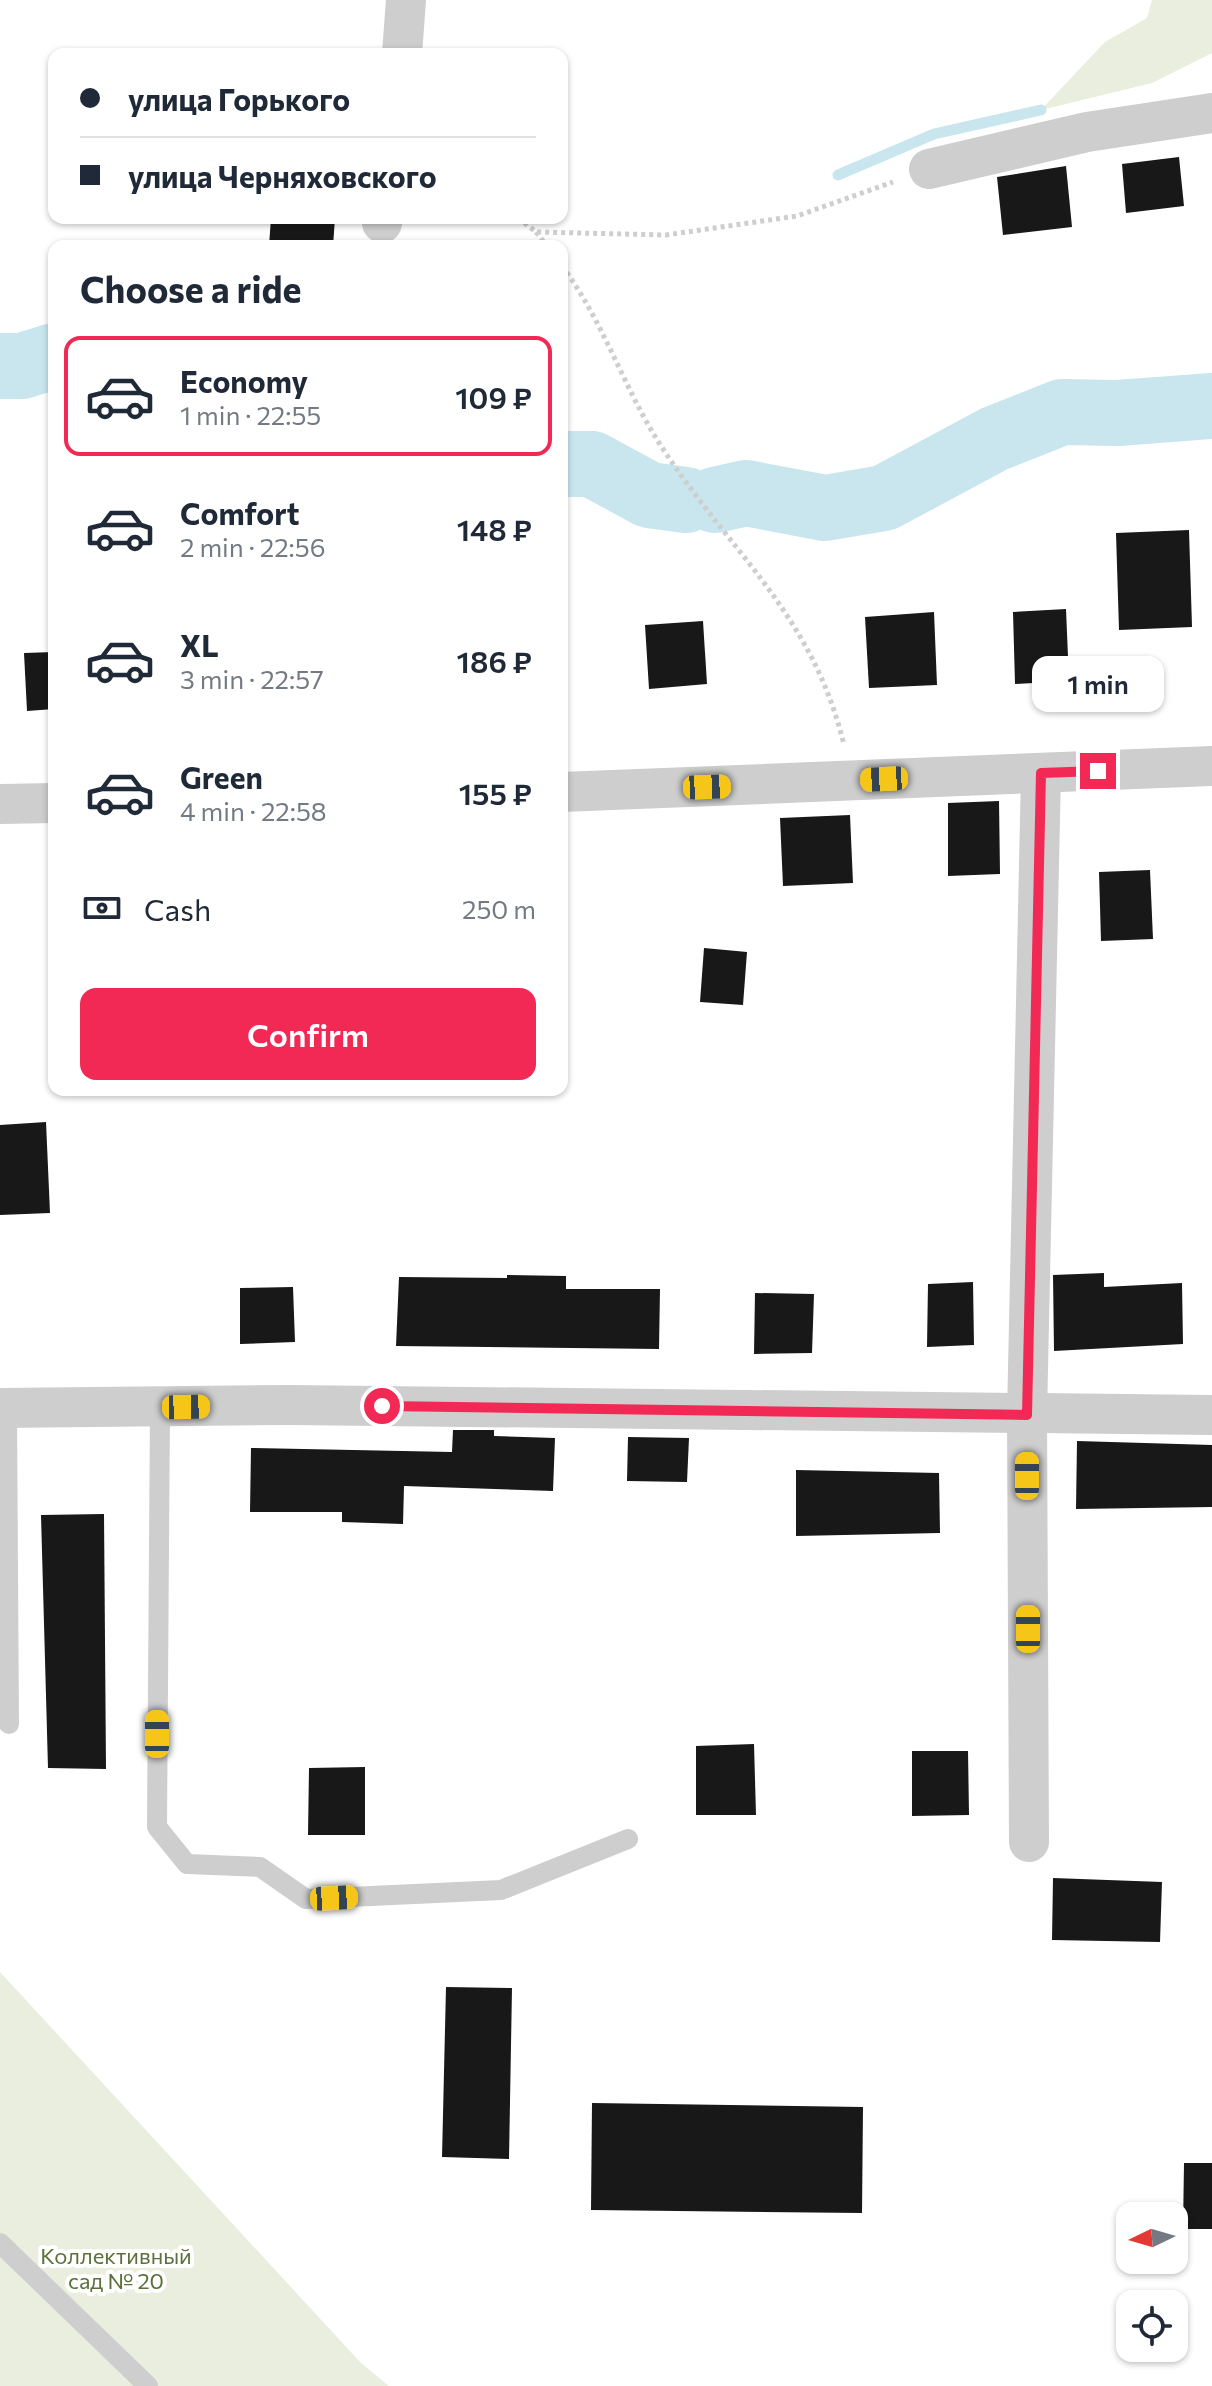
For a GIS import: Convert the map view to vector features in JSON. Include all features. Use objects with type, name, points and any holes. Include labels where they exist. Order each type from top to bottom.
[{"type":"street","points":[[402,48],[406,0]]},
{"type":"street","points":[[929,169],[1087,132],[1212,113]]},
{"type":"street","points":[[568,792],[1212,766]]},
{"type":"street","points":[[1029,1842],[1027,1415],[1041,773]]},
{"type":"street","points":[[0,804],[48,803]]},
{"type":"street","points":[[3,1410],[290,1405],[1212,1415]]},
{"type":"lane","points":[[160,1408],[157,1827],[187,1864],[260,1867],[306,1899],[501,1890],[628,1839]]},
{"type":"lane","points":[[3,1410],[9,1724]]},
{"type":"lane","points":[[0,2243],[148,2386]]},
{"type":"path","points":[[536,232],[666,235],[797,216],[929,169]]},
{"type":"path","points":[[526,224],[542,240]]},
{"type":"path","points":[[568,274],[588,301],[664,451],[778,600],[810,651],[829,693],[852,781]]},
{"type":"green space","points":[[1152,0],[1212,0],[1212,53],[1152,83],[1041,110],[1105,42],[1147,18]]},
{"type":"green space","name":"Коллективный сад № 20","points":[[0,1972],[361,2363],[389,2386],[0,2386]]},
{"type":"building","points":[[1179,157],[1184,206],[1126,213],[1122,164]]},
{"type":"building","points":[[1066,166],[1072,227],[1003,235],[997,177]]},
{"type":"building","points":[[271,224],[335,224],[333,240],[269,240]]},
{"type":"building","points":[[1189,530],[1192,627],[1119,630],[1116,533]]},
{"type":"building","points":[[1066,609],[1069,681],[1015,684],[1013,612]]},
{"type":"building","points":[[934,612],[937,685],[869,688],[865,617]]},
{"type":"building","points":[[703,621],[707,684],[649,689],[645,625]]},
{"type":"building","points":[[48,652],[48,709],[27,711],[24,653]]},
{"type":"building","points":[[999,801],[1000,874],[948,876],[948,803]]},
{"type":"building","points":[[850,815],[853,883],[783,886],[780,818]]},
{"type":"building","points":[[1150,870],[1153,939],[1101,941],[1099,872]]},
{"type":"building","points":[[704,948],[747,952],[743,1005],[700,1002]]},
{"type":"building","points":[[46,1122],[50,1213],[0,1215],[0,1125]]},
{"type":"building","points":[[1104,1273],[1104,1287],[1182,1283],[1183,1344],[1054,1351],[1053,1275]]},
{"type":"building","points":[[507,1275],[566,1276],[566,1289],[660,1289],[659,1349],[396,1346],[399,1277],[507,1278]]},
{"type":"building","points":[[973,1282],[974,1345],[927,1347],[928,1284]]},
{"type":"building","points":[[293,1287],[295,1342],[240,1344],[240,1288]]},
{"type":"building","points":[[755,1293],[814,1294],[812,1353],[754,1354]]},
{"type":"building","points":[[453,1430],[494,1430],[494,1436],[555,1438],[553,1491],[404,1486],[403,1524],[342,1522],[342,1512],[250,1512],[251,1448],[452,1452]]},
{"type":"building","points":[[628,1437],[689,1438],[687,1482],[627,1481]]},
{"type":"building","points":[[1077,1441],[1212,1445],[1212,1507],[1076,1509]]},
{"type":"building","points":[[796,1470],[939,1473],[940,1533],[796,1536]]},
{"type":"building","points":[[104,1514],[106,1769],[48,1768],[41,1515]]},
{"type":"building","points":[[754,1744],[756,1815],[696,1815],[696,1746]]},
{"type":"building","points":[[912,1751],[968,1751],[969,1815],[912,1816]]},
{"type":"building","points":[[365,1767],[365,1835],[308,1835],[309,1768]]},
{"type":"building","points":[[1053,1878],[1162,1882],[1160,1942],[1052,1940]]},
{"type":"building","points":[[446,1987],[512,1988],[509,2159],[442,2157]]},
{"type":"building","points":[[592,2103],[863,2107],[862,2213],[591,2210]]},
{"type":"building","points":[[1184,2163],[1212,2163],[1212,2229],[1188,2229],[1188,2202],[1183,2202]]},
{"type":"waterway","points":[[838,175],[934,134],[1041,110]]},
{"type":"waterway","points":[[0,366],[22,366],[48,358]]},
{"type":"waterway","points":[[715,500],[746,493],[825,508],[884,498],[994,439],[1062,412],[1118,413],[1212,406]]},
{"type":"waterway","points":[[568,464],[592,464],[649,495],[686,500]]},
{"type":"route","points":[[382,1406],[1027,1415],[1041,773],[1098,771]]}]
